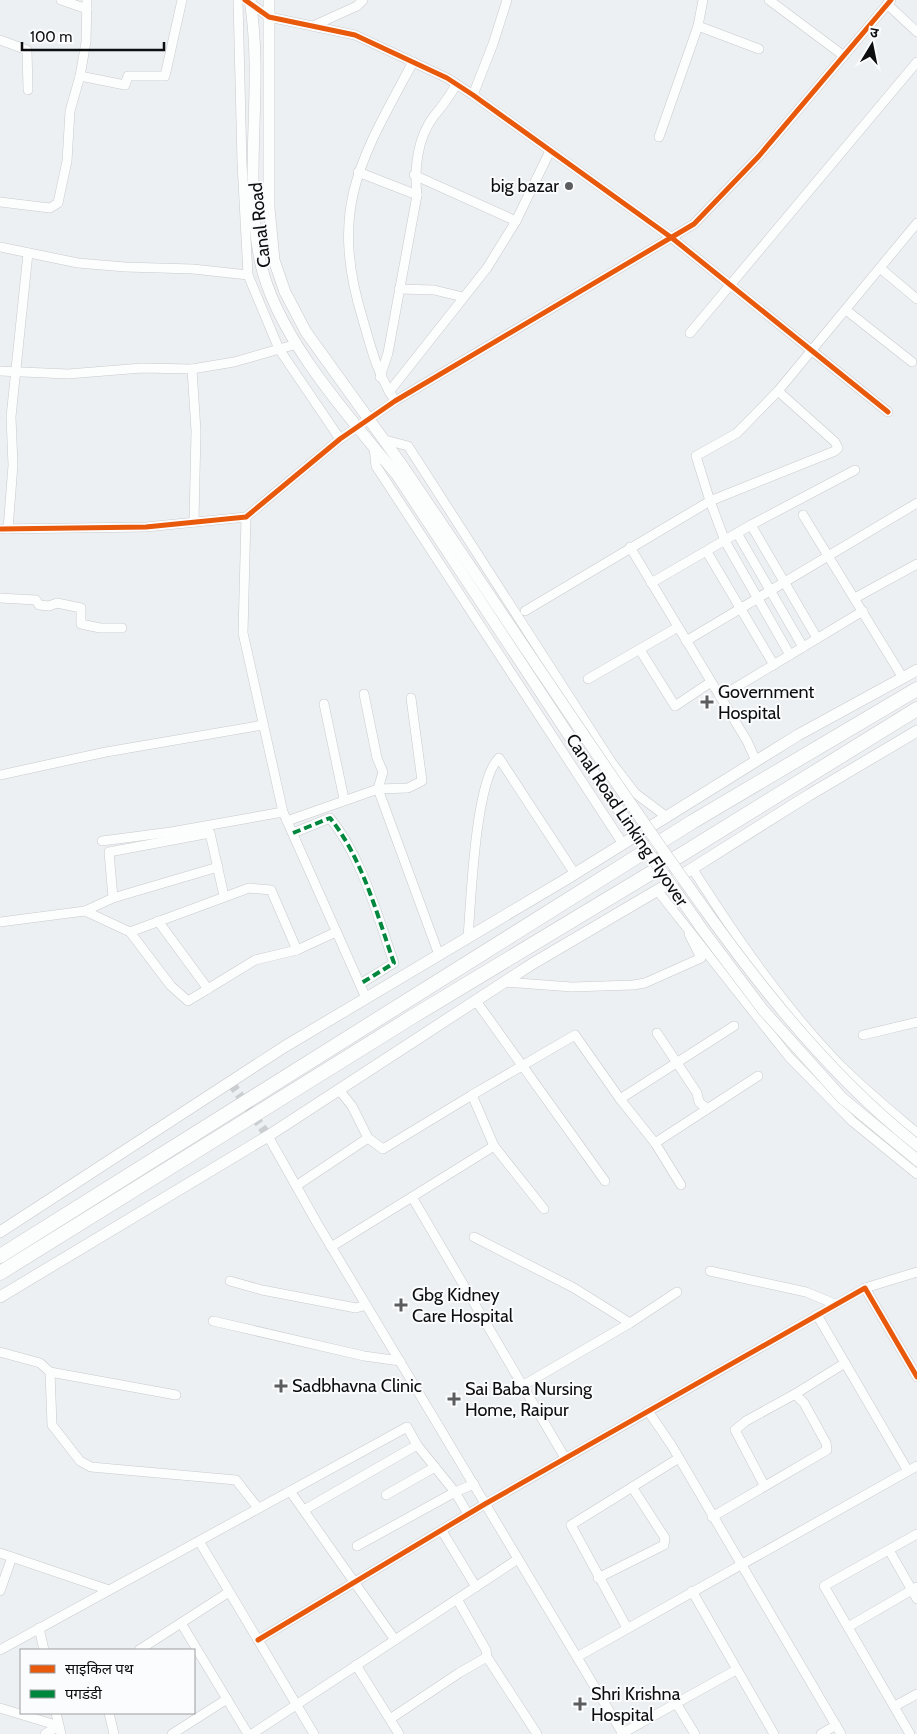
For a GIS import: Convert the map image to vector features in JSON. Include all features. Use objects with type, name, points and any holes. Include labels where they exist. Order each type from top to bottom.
[{"type":"highway","points":[[0,1256],[692,822],[917,689]]},
{"type":"highway","points":[[0,1273],[412,1017],[684,853],[917,709]]},
{"type":"main road","name":"Canal Road","points":[[268,0],[269,208],[274,260],[286,292],[306,332],[385,440]]},
{"type":"main road","name":"Canal Road","points":[[249,1],[254,43],[255,210],[260,261],[276,311],[297,344],[374,448]]},
{"type":"main road","name":"Canal Road Linking Flyover","points":[[385,440],[400,472],[603,787],[702,929],[762,1010],[842,1098],[917,1160]]},
{"type":"main road","name":"Canal Road Linking Flyover","points":[[374,448],[400,472],[712,921],[806,1038],[856,1092],[917,1145]]},
{"type":"main road","points":[[0,1232],[284,1047],[575,874],[798,735],[917,670]]},
{"type":"main road","points":[[0,1297],[268,1136],[504,982],[917,731]]},
{"type":"street","points":[[0,202],[50,208],[58,203],[67,161],[70,111],[80,76],[86,42],[87,4],[60,0]]},
{"type":"street","points":[[80,76],[125,85],[128,76],[165,76],[182,0]]},
{"type":"street","points":[[238,0],[242,163],[248,275],[278,349],[340,439]]},
{"type":"street","points":[[268,16],[276,0]]},
{"type":"street","points":[[315,25],[357,6],[363,0]]},
{"type":"street","points":[[473,95],[493,44],[507,0]]},
{"type":"street","points":[[659,137],[698,26],[703,0]]},
{"type":"street","points":[[769,0],[844,56]]},
{"type":"street","points":[[249,1],[268,16],[355,35],[456,84],[672,238],[888,412]]},
{"type":"street","points":[[28,253],[11,417],[14,466],[4,529],[146,527],[246,518],[340,439],[395,401],[694,224],[759,156],[889,2],[917,32]]},
{"type":"street","points":[[698,26],[759,49]]},
{"type":"street","points":[[0,40],[27,50],[28,90]]},
{"type":"street","points":[[395,401],[380,377],[353,289],[347,240],[349,205],[358,172],[372,137],[412,62]]},
{"type":"street","points":[[690,333],[917,62]]},
{"type":"street","points":[[380,377],[388,353],[417,195],[414,175],[425,132],[434,116],[448,100],[456,84]]},
{"type":"street","points":[[389,392],[487,268],[516,221],[550,151]]},
{"type":"street","points":[[358,172],[417,195]]},
{"type":"street","points":[[414,175],[516,221]]},
{"type":"street","points":[[790,655],[725,541],[696,456],[737,433],[778,391],[880,268],[915,229]]},
{"type":"street","points":[[0,247],[78,263],[125,267],[193,269],[248,275]]},
{"type":"street","points":[[880,268],[917,299]]},
{"type":"street","points":[[399,289],[434,290],[463,297]]},
{"type":"street","points":[[846,310],[912,362]]},
{"type":"street","points":[[0,371],[16,370],[68,374],[142,368],[192,369],[234,362],[297,344]]},
{"type":"street","points":[[192,369],[196,431],[194,522]]},
{"type":"street","points":[[526,611],[630,547],[710,501],[835,451],[838,448],[836,442],[778,391]]},
{"type":"street","points":[[385,440],[408,446],[612,763],[636,793],[667,817]]},
{"type":"street","points":[[374,448],[376,466],[623,844]]},
{"type":"street","points":[[651,583],[751,525],[855,470]]},
{"type":"street","points":[[686,641],[917,503]]},
{"type":"street","points":[[803,515],[903,678]]},
{"type":"street","points":[[246,518],[243,633],[283,812],[366,998]]},
{"type":"street","points":[[751,525],[817,638]]},
{"type":"street","points":[[737,533],[772,590],[803,647]]},
{"type":"street","points":[[630,547],[747,741],[756,761]]},
{"type":"street","points":[[707,552],[774,665]]},
{"type":"street","points":[[855,598],[917,564]]},
{"type":"street","points":[[0,598],[23,598],[36,600],[39,605],[49,606],[57,603],[81,608],[82,624],[100,628],[122,628]]},
{"type":"street","points":[[720,697],[863,611]]},
{"type":"street","points":[[588,679],[678,627]]},
{"type":"street","points":[[640,650],[674,706],[711,682]]},
{"type":"street","points":[[364,694],[377,758],[383,772],[378,789],[439,955]]},
{"type":"street","points":[[287,821],[330,807],[344,799],[378,789],[408,788],[422,781],[411,698]]},
{"type":"street","points":[[324,704],[344,799]]},
{"type":"street","points":[[0,775],[106,752],[263,726]]},
{"type":"street","points":[[468,938],[476,837],[486,786],[493,764],[499,758],[575,874]]},
{"type":"street","points":[[102,841],[171,832],[283,812]]},
{"type":"street","points":[[292,833],[330,818],[339,829],[358,866],[381,923],[394,963],[360,984]]},
{"type":"street","points":[[114,898],[110,852],[210,834],[224,896]]},
{"type":"street","points":[[0,922],[85,911],[114,898],[218,867]]},
{"type":"street","points":[[692,868],[727,922],[785,1001],[840,1065],[917,1133]]},
{"type":"street","points":[[130,932],[248,888],[271,890],[297,950]]},
{"type":"street","points":[[658,890],[790,1058],[852,1121],[917,1174]]},
{"type":"street","points":[[85,911],[130,932],[171,986],[188,1001],[255,960],[297,950],[336,932]]},
{"type":"street","points":[[158,921],[208,989]]},
{"type":"street","points":[[504,982],[572,987],[645,983],[700,958],[701,954],[690,938],[688,926]]},
{"type":"street","points":[[476,1001],[605,1182]]},
{"type":"street","points":[[863,1035],[917,1022]]},
{"type":"street","points":[[620,1099],[734,1026]]},
{"type":"street","points":[[657,1033],[675,1063],[697,1093],[699,1102],[707,1109]]},
{"type":"street","points":[[339,1090],[352,1106],[368,1138],[383,1149],[575,1035],[620,1099],[655,1143],[682,1184]]},
{"type":"street","points":[[655,1143],[758,1076]]},
{"type":"street","points":[[472,1095],[494,1146],[544,1209]]},
{"type":"street","points":[[268,1136],[366,1305],[622,1734],[736,1670]]},
{"type":"street","points":[[296,1186],[368,1138]]},
{"type":"street","points":[[332,1247],[494,1146]]},
{"type":"street","points":[[412,1197],[564,1458]]},
{"type":"street","points":[[474,1237],[574,1288],[630,1323]]},
{"type":"street","points":[[710,1271],[806,1292],[836,1304]]},
{"type":"street","points":[[258,1640],[354,1581],[564,1458],[836,1304],[865,1288],[917,1272]]},
{"type":"street","points":[[230,1282],[356,1308],[366,1305]]},
{"type":"street","points":[[865,1288],[917,1377]]},
{"type":"street","points":[[522,1386],[630,1323],[677,1292]]},
{"type":"street","points":[[817,1315],[908,1471]]},
{"type":"street","points":[[213,1321],[364,1356],[400,1361]]},
{"type":"street","points":[[0,1352],[40,1363],[50,1372],[176,1395]]},
{"type":"street","points":[[764,1485],[735,1430],[746,1420],[796,1394],[845,1362]]},
{"type":"street","points":[[50,1372],[52,1425],[80,1461],[91,1467],[236,1480],[258,1508]]},
{"type":"street","points":[[712,1517],[827,1450],[826,1443],[804,1403],[796,1394]]},
{"type":"street","points":[[648,1411],[679,1458],[740,1565],[841,1734]]},
{"type":"street","points":[[0,1650],[406,1426],[417,1445],[455,1492],[468,1514]]},
{"type":"street","points":[[304,1510],[417,1445]]},
{"type":"street","points":[[627,1628],[598,1578],[571,1525],[679,1458]]},
{"type":"street","points":[[577,1657],[917,1466]]},
{"type":"street","points":[[386,1495],[435,1467]]},
{"type":"street","points":[[357,1546],[455,1492],[474,1484]]},
{"type":"street","points":[[598,1578],[664,1545],[665,1538],[632,1487]]},
{"type":"street","points":[[290,1491],[395,1640]]},
{"type":"street","points":[[442,1530],[476,1586]]},
{"type":"street","points":[[910,1734],[824,1586],[917,1534]]},
{"type":"street","points":[[199,1540],[314,1734]]},
{"type":"street","points":[[889,1550],[914,1588],[917,1599]]},
{"type":"street","points":[[0,1554],[109,1590]]},
{"type":"street","points":[[0,1591],[12,1557]]},
{"type":"street","points":[[252,1734],[518,1559]]},
{"type":"street","points":[[848,1627],[914,1588]]},
{"type":"street","points":[[692,1591],[774,1734]]},
{"type":"street","points":[[141,1649],[229,1592]]},
{"type":"street","points":[[457,1599],[486,1650],[488,1657],[537,1734]]},
{"type":"street","points":[[181,1623],[248,1734]]},
{"type":"street","points":[[39,1628],[44,1649]]},
{"type":"street","points":[[390,1719],[459,1673],[488,1657]]},
{"type":"street","points":[[356,1666],[399,1734]]},
{"type":"street","points":[[895,1706],[917,1694]]},
{"type":"street","points":[[172,1734],[227,1699]]},
{"type":"street","points":[[676,1703],[696,1734]]},
{"type":"street","points":[[0,1708],[60,1730]]},
{"type":"street","points":[[56,1714],[60,1730]]},
{"type":"street","points":[[109,1714],[114,1734]]},
{"type":"street","points":[[821,1734],[836,1725]]},
{"type":"street","points":[[45,1734],[60,1730]]},
{"type":"tunnel","points":[[231,1083],[268,1136]]},
{"type":"marked path","points":[[293,833],[330,818],[342,834],[360,869],[394,963],[360,984]]},
{"type":"cycle path","points":[[245,0],[269,17],[355,35],[447,78],[672,238],[888,412]]},
{"type":"cycle path","points":[[0,529],[146,527],[246,517],[340,439],[395,401],[694,224],[759,156],[891,0]]},
{"type":"cycle path","points":[[258,1640],[485,1504],[865,1288],[917,1377]]},
{"type":"place","name":"big bazar","points":[[569,186]]},
{"type":"place","name":"Government Hospital","points":[[707,702]]},
{"type":"place","name":"Gbg Kidney Care Hospital","points":[[401,1305]]},
{"type":"place","name":"Sadbhavna Clinic","points":[[281,1386]]},
{"type":"place","name":"Sai Baba Nursing Home, Raipur","points":[[454,1399]]},
{"type":"place","name":"Shri Krishna Hospital","points":[[580,1704]]}]
